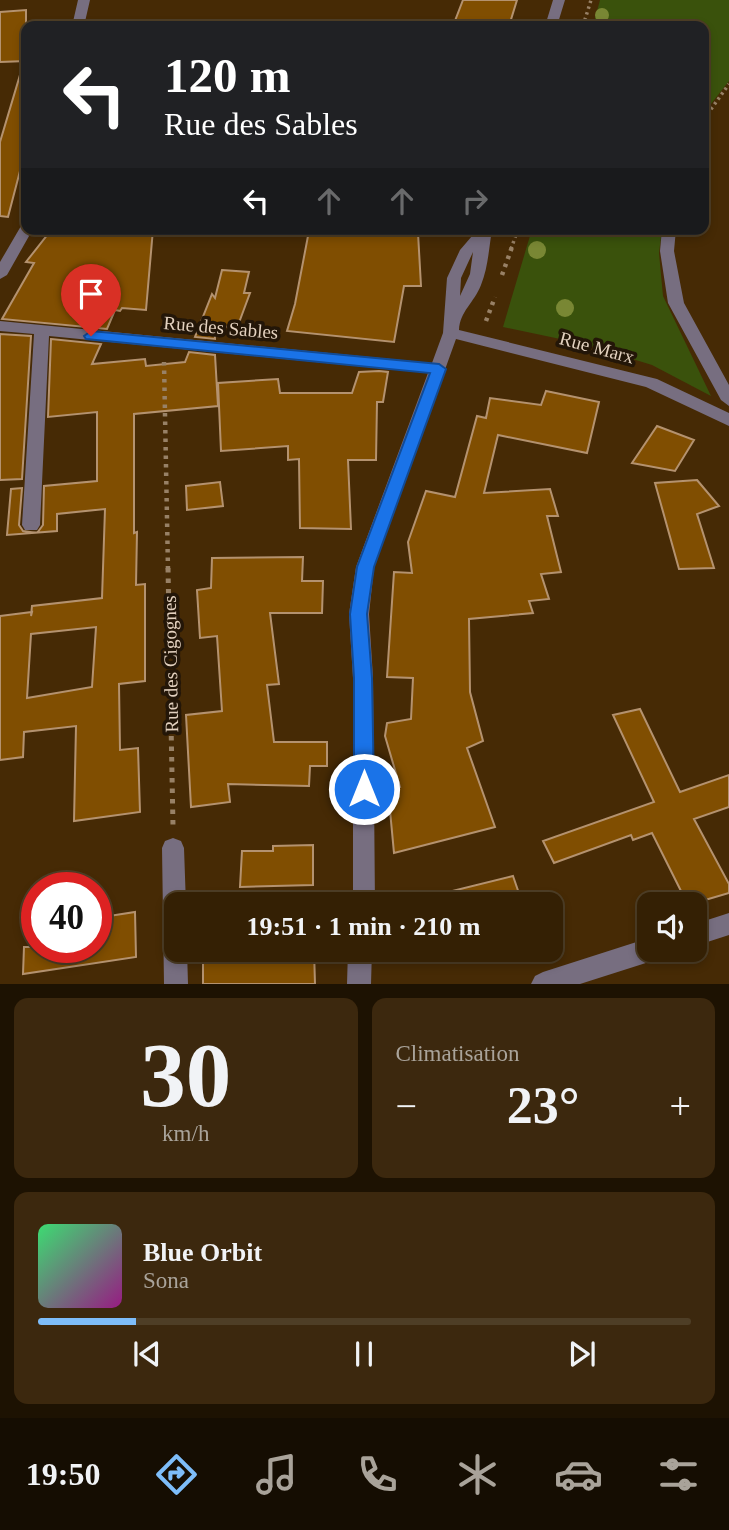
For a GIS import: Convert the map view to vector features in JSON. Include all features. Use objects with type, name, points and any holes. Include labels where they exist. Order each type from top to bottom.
[{"type":"street","points":[[79,21],[85,0]]},
{"type":"street","points":[[553,21],[559,0]]},
{"type":"street","points":[[0,275],[23,235]]},
{"type":"street","points":[[364,892],[363,678],[359,614],[365,567],[451,333],[454,278],[467,250],[480,235]]},
{"type":"street","points":[[454,313],[468,299],[477,280],[483,235]]},
{"type":"street","points":[[668,235],[667,251],[676,303],[729,400]]},
{"type":"street","name":"Rue des Sables","points":[[0,326],[439,369]]},
{"type":"street","points":[[31,525],[42,330]]},
{"type":"street","name":"Rue Marx","points":[[451,333],[651,383],[728,415]]},
{"type":"street","points":[[173,848],[176,984]]},
{"type":"street","points":[[707,931],[729,924]]},
{"type":"street","points":[[543,984],[637,954]]},
{"type":"street","points":[[359,984],[360,962]]},
{"type":"path","points":[[585,21],[591,0]]},
{"type":"path","points":[[709,112],[729,84]]},
{"type":"path","name":"Rue des Cigognes","points":[[164,344],[173,848]]},
{"type":"green space","points":[[600,0],[729,0],[729,81],[709,107],[709,21],[594,21]]},
{"type":"green space","points":[[530,235],[661,235],[659,253],[663,296],[711,396],[652,365],[584,344],[503,327]]},
{"type":"building","points":[[463,0],[517,0],[511,21],[455,21]]},
{"type":"building","points":[[26,10],[26,21],[21,21],[21,61],[0,62],[0,12]]},
{"type":"building","points":[[21,75],[21,167],[8,217],[0,216],[0,142]]},
{"type":"building","points":[[47,235],[152,235],[146,310],[115,310],[107,329],[2,319],[34,263],[26,262]]},
{"type":"building","points":[[418,235],[421,286],[404,286],[394,342],[287,331],[308,236]]},
{"type":"building","points":[[222,270],[249,272],[244,293],[250,293],[237,328],[214,325],[215,339],[195,337],[212,294],[215,298]]},
{"type":"building","points":[[0,334],[31,336],[22,479],[0,480]]},
{"type":"building","points":[[51,339],[101,344],[92,364],[145,359],[146,366],[185,362],[189,352],[215,355],[218,406],[134,414],[136,585],[145,584],[145,681],[119,684],[120,750],[138,748],[140,812],[74,821],[76,726],[24,732],[23,757],[0,760],[0,616],[31,612],[32,606],[102,598],[105,509],[57,514],[57,531],[37,533],[43,525],[44,486],[97,481],[97,412],[48,417]],"holes":[[[96,627],[92,687],[27,698],[31,634]]]},
{"type":"building","points":[[359,372],[388,372],[383,402],[377,402],[376,460],[348,460],[351,529],[300,528],[299,459],[288,460],[288,446],[221,451],[218,383],[278,379],[280,393],[352,393]]},
{"type":"building","points":[[546,391],[599,402],[587,453],[498,435],[484,493],[550,489],[558,516],[547,516],[561,572],[541,574],[549,599],[529,601],[533,613],[469,619],[470,692],[483,741],[467,748],[495,827],[394,853],[388,789],[400,787],[385,736],[387,723],[411,719],[413,678],[387,677],[394,572],[412,573],[408,542],[426,491],[455,497],[477,416],[486,418],[490,398],[541,405]]},
{"type":"building","points":[[657,426],[694,440],[675,471],[632,463]]},
{"type":"building","points":[[697,480],[719,506],[697,514],[714,568],[679,569],[655,483]]},
{"type":"building","points":[[220,482],[223,506],[187,510],[186,486]]},
{"type":"building","points":[[22,488],[19,525],[23,531],[35,533],[7,535],[11,489]]},
{"type":"building","points":[[303,557],[302,581],[323,581],[322,613],[270,613],[279,684],[267,685],[274,742],[327,742],[327,766],[310,766],[309,786],[228,784],[230,802],[191,807],[186,715],[222,711],[217,636],[200,638],[197,590],[211,588],[212,558]]},
{"type":"building","points":[[640,709],[680,792],[729,775],[729,807],[694,819],[729,884],[729,893],[707,899],[707,892],[682,892],[652,833],[633,840],[631,835],[554,863],[543,841],[654,802],[613,715]]},
{"type":"building","points":[[313,845],[313,885],[240,887],[242,851],[273,851],[273,846]]},
{"type":"building","points":[[513,876],[519,892],[448,892]]},
{"type":"building","points":[[135,912],[136,957],[112,961],[112,916]]},
{"type":"building","points":[[203,962],[314,962],[315,984],[203,984]]},
{"type":"building","points":[[23,963],[96,963],[23,974]]},
{"type":"route","points":[[91,336],[439,369],[365,567],[359,614],[363,678],[364,789]]}]
